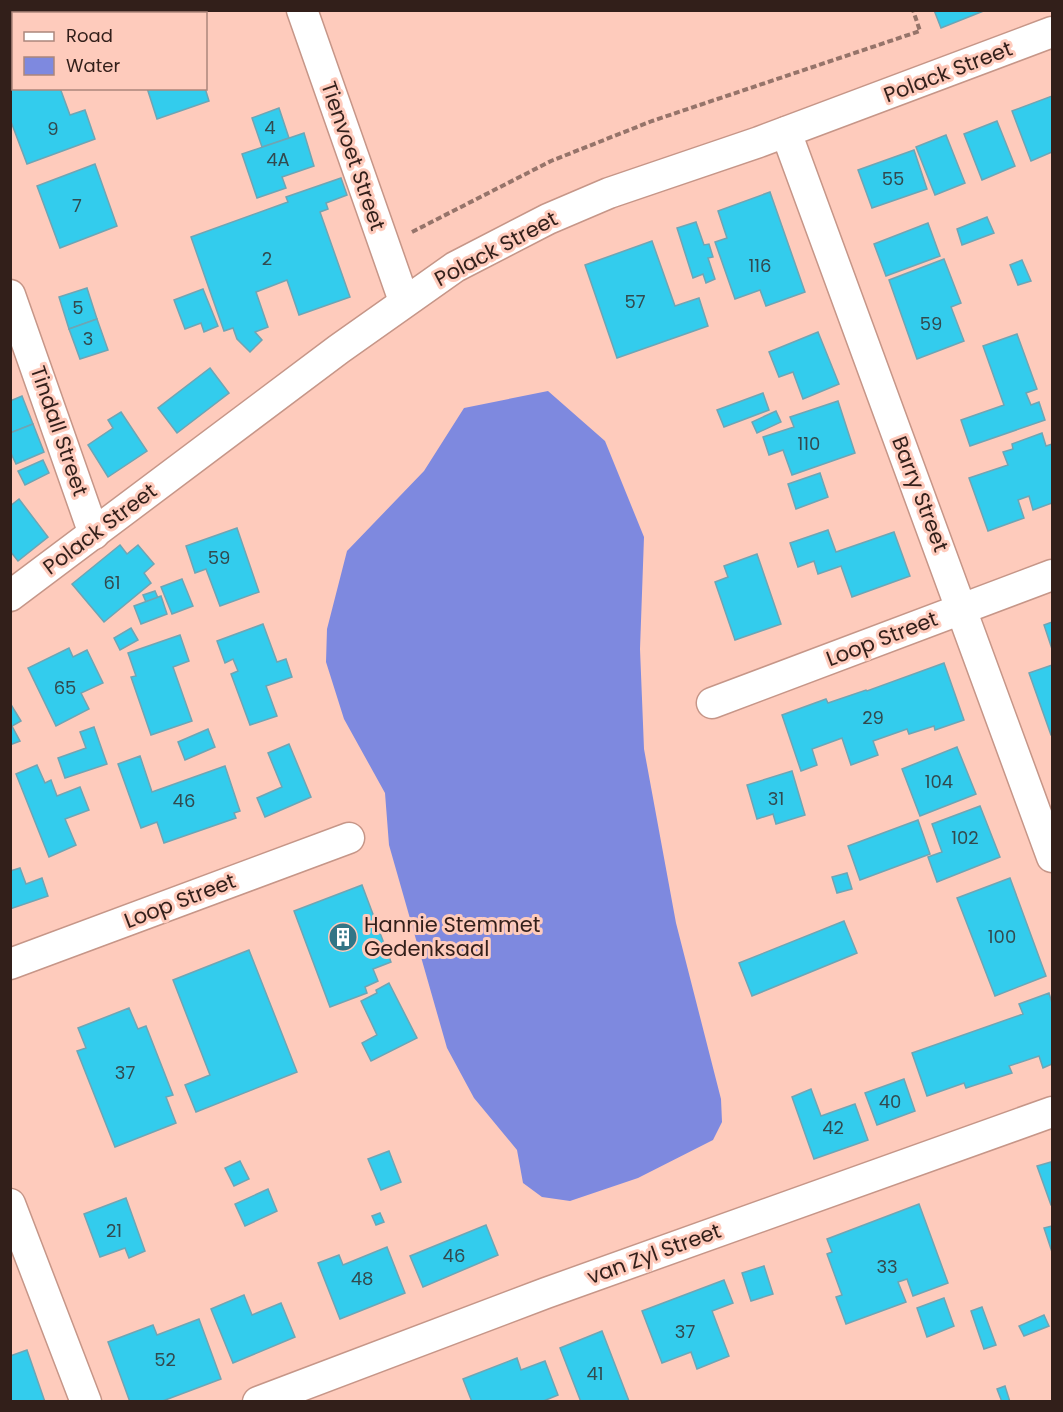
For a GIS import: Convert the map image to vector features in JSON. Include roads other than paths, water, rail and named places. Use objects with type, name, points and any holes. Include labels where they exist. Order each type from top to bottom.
[{"type":"street","name":"Tienvoet Street","points":[[302,10],[404,301]]},
{"type":"street","name":"Polack Street","points":[[10,596],[404,301],[455,267],[548,219],[609,193],[786,132],[1053,32]]},
{"type":"street","name":"Barry Street","points":[[786,132],[1053,857]]},
{"type":"street","name":"Tindall Street","points":[[10,295],[94,534]]},
{"type":"street","name":"Loop Street","points":[[712,703],[1053,575]]},
{"type":"street","name":"Loop Street","points":[[10,964],[349,838]]},
{"type":"street","name":"van Zyl Street","points":[[258,1401],[546,1293],[1053,1112]]},
{"type":"street","points":[[10,1204],[86,1401]]},
{"type":"water","points":[[548,391],[605,441],[644,537],[640,649],[644,749],[676,923],[721,1099],[722,1122],[713,1140],[638,1178],[570,1201],[542,1197],[523,1183],[517,1150],[474,1098],[447,1048],[389,845],[385,793],[344,719],[326,662],[327,629],[347,551],[424,471],[464,408]]},
{"type":"place","name":"Hannie Stemmet Gedenksaal","points":[[343,937]]}]
